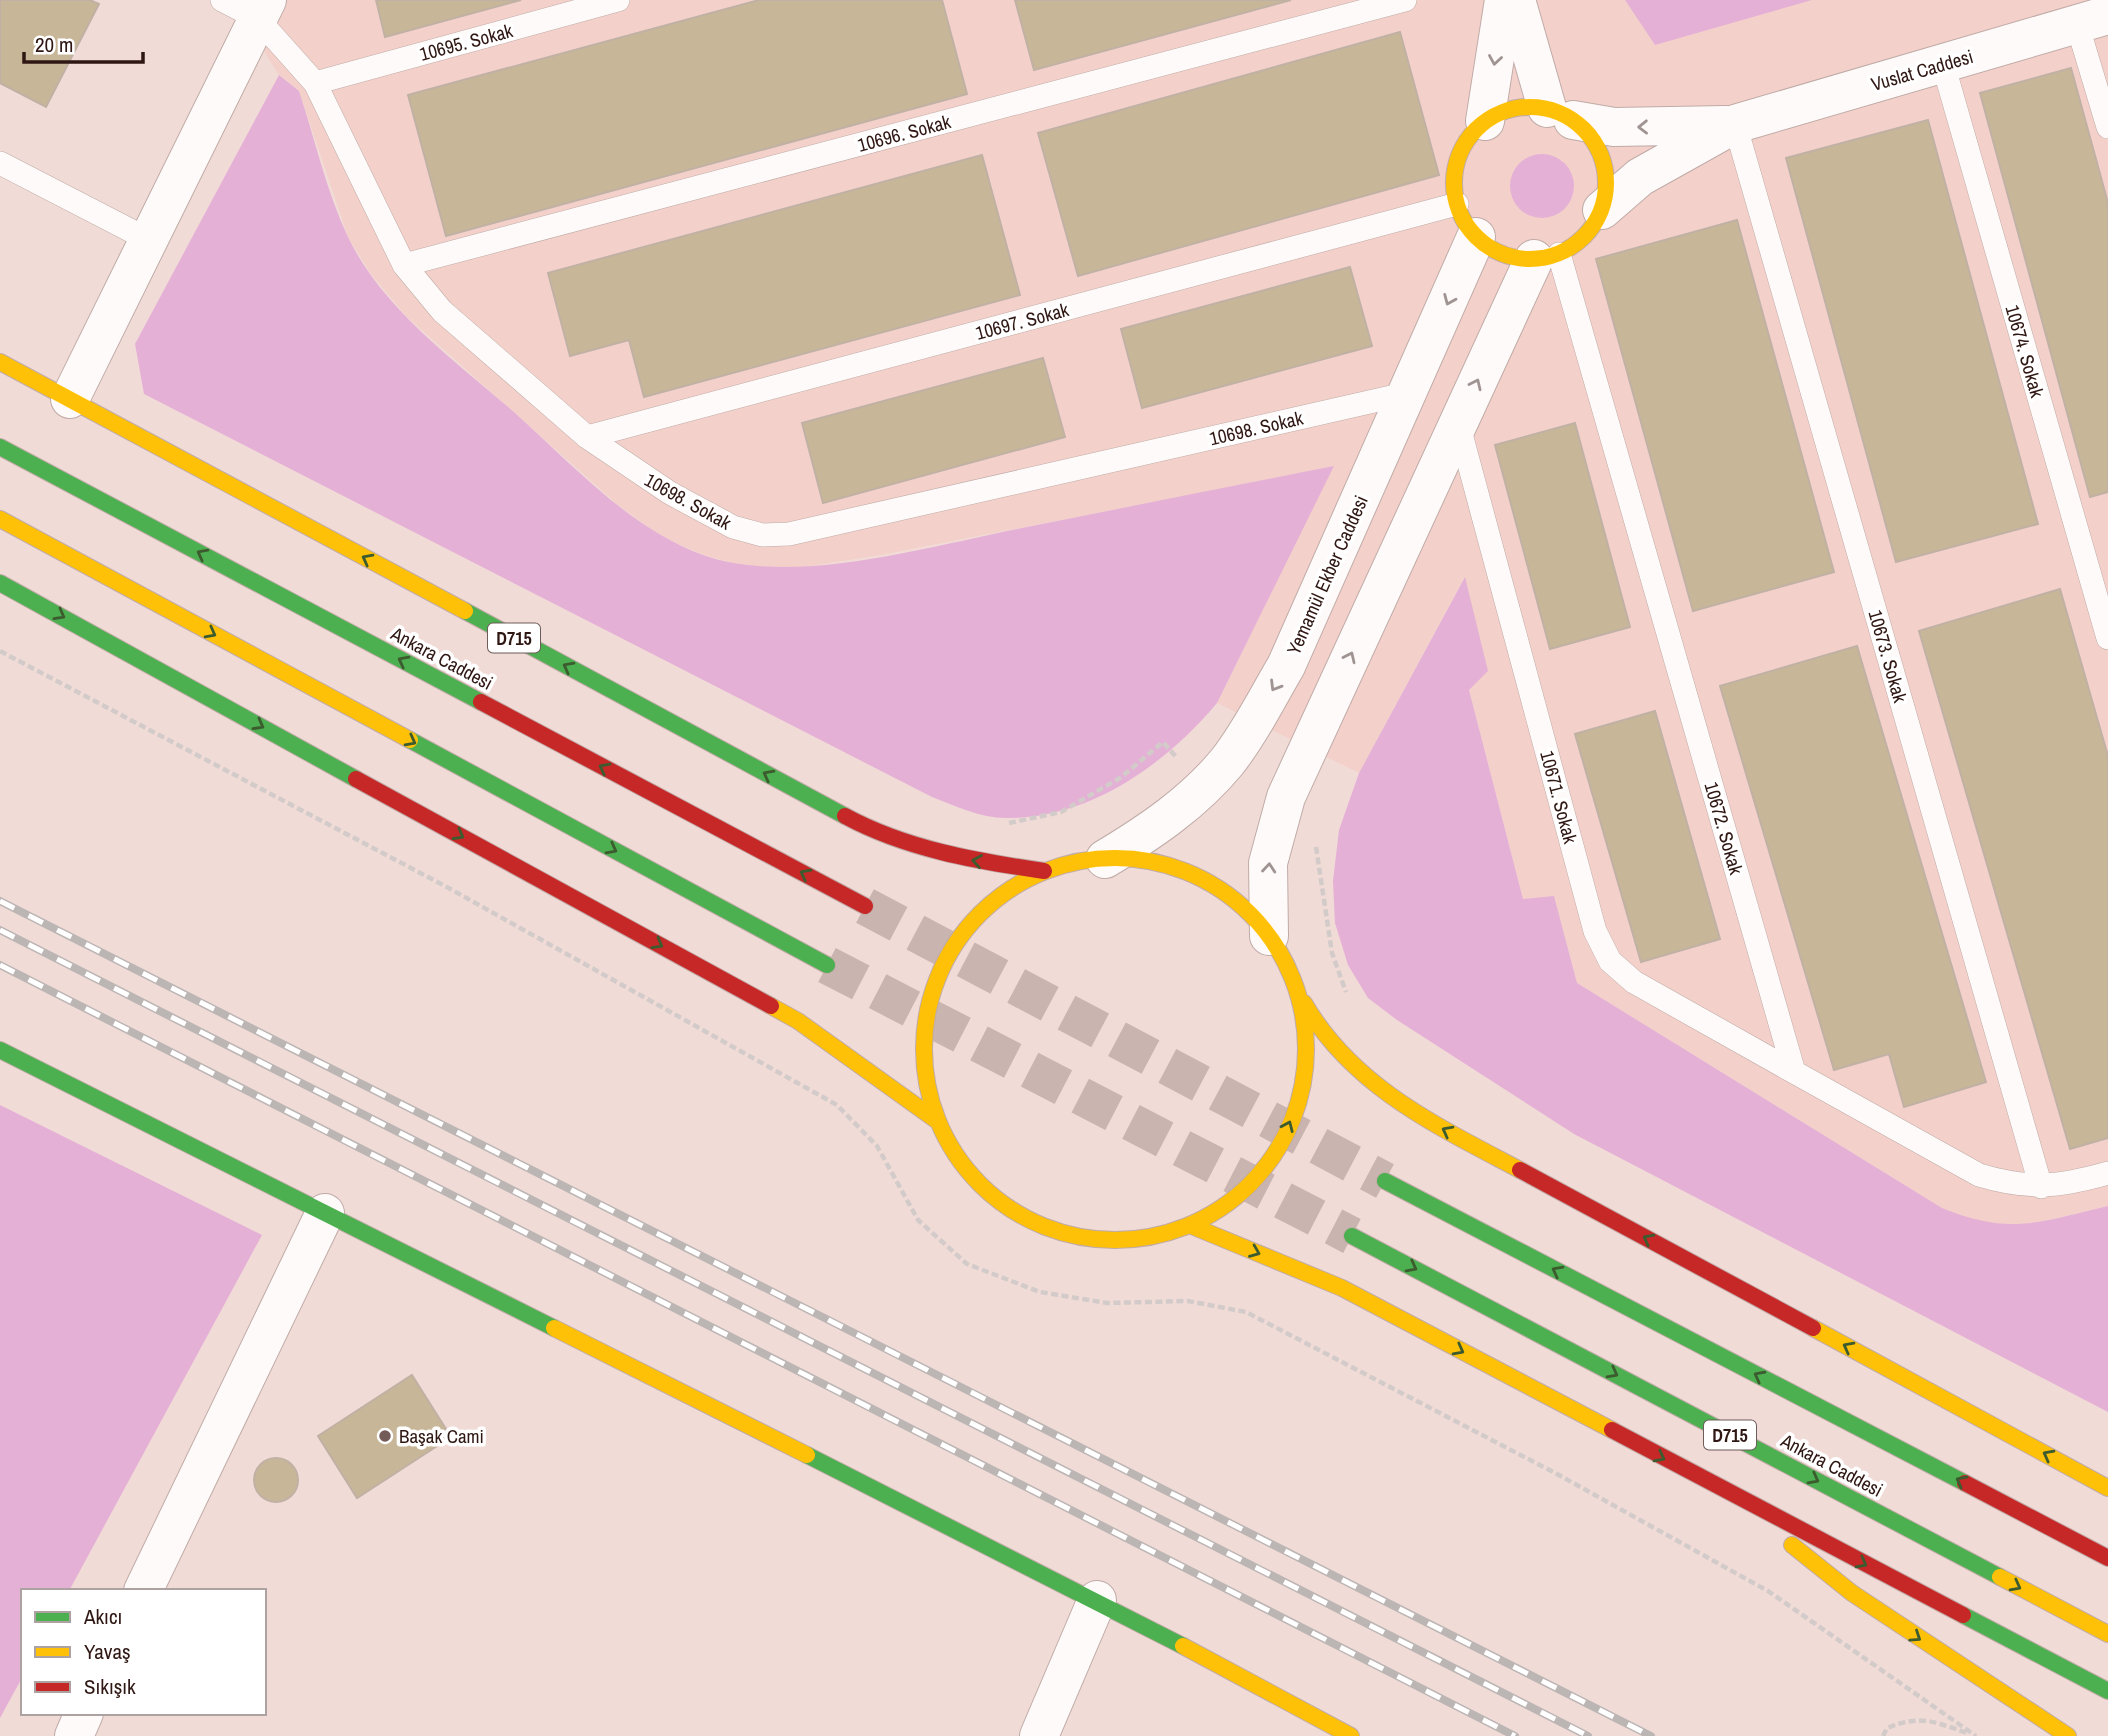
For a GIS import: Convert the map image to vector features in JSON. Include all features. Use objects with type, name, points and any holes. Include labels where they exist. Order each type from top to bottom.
[{"type":"main road","points":[[1525,107],[1560,114],[1592,138],[1603,160],[1606,185],[1602,210],[1578,243],[1547,257],[1513,258],[1493,250],[1476,237],[1464,222],[1457,204],[1455,167],[1471,134],[1485,121],[1504,111],[1525,107]]},
{"type":"main road","name":"D715","points":[[0,362],[870,830],[916,847],[972,861],[1044,871]]},
{"type":"main road","name":"Ankara Caddesi","points":[[0,447],[865,906]]},
{"type":"main road","points":[[0,519],[827,965]]},
{"type":"main road","points":[[0,583],[798,1021],[936,1120]]},
{"type":"main road","points":[[1296,987],[1306,1043],[1300,1100],[1277,1152],[1240,1196],[1192,1226],[1132,1241],[1071,1237],[1014,1213],[967,1173],[936,1120],[923,1060],[929,1001],[953,946],[993,901],[1044,871],[1088,859],[1132,858],[1184,871],[1231,898],[1269,936],[1318,1028],[1342,1057],[1375,1088],[1410,1111],[2108,1488]]},
{"type":"main road","points":[[0,1050],[1097,1600],[1350,1736]]},
{"type":"main road","points":[[1385,1181],[2108,1558]]},
{"type":"main road","points":[[1192,1226],[1342,1288],[1725,1492],[2108,1691]]},
{"type":"main road","name":"Ankara Caddesi","points":[[1352,1236],[2108,1634]]},
{"type":"main road","points":[[1725,1492],[1852,1593],[2068,1736]]},
{"type":"street","points":[[1485,121],[1504,0]]},
{"type":"street","points":[[1516,0],[1560,114]]},
{"type":"street","points":[[70,398],[262,9]]},
{"type":"street","name":"Vuslat Caddesi","points":[[1602,210],[1640,177],[1735,124],[2093,20]]},
{"type":"street","name":"Vuslat Caddesi","points":[[1560,114],[1614,127],[1735,124]]},
{"type":"street","name":"Yemamül Ekber Caddesi","points":[[1105,859],[1151,831],[1195,795],[1228,761],[1245,735],[1286,666],[1476,237]]},
{"type":"street","points":[[1269,936],[1268,863],[1286,797],[1458,423],[1547,257]]},
{"type":"street","points":[[145,1589],[325,1213]]},
{"type":"street","points":[[1039,1736],[1097,1600]]},
{"type":"street","points":[[74,1736],[84,1715]]},
{"type":"lane","points":[[222,0],[262,9]]},
{"type":"lane","name":"10695. Sokak","points":[[315,83],[618,0]]},
{"type":"lane","name":"10696. Sokak","points":[[404,265],[1405,0]]},
{"type":"lane","name":"10698. Sokak","points":[[262,9],[315,83],[404,265],[442,311],[587,437],[670,493],[733,527],[762,535],[789,534],[1409,393]]},
{"type":"lane","points":[[2093,20],[2108,127]]},
{"type":"lane","name":"10674. Sokak","points":[[1943,64],[2108,638]]},
{"type":"lane","name":"10673. Sokak","points":[[1735,124],[2041,1187]]},
{"type":"lane","points":[[0,163],[149,240]]},
{"type":"lane","name":"10697. Sokak","points":[[587,437],[1457,204]]},
{"type":"lane","name":"10672. Sokak","points":[[1547,257],[1794,1072]]},
{"type":"lane","name":"10671. Sokak","points":[[1458,423],[1595,931],[1610,961],[1634,982],[1794,1072]]},
{"type":"lane","points":[[1794,1072],[1979,1175],[2011,1185],[2041,1187],[2070,1184],[2108,1173]]},
{"type":"path","points":[[0,651],[445,886],[837,1105],[877,1146],[918,1220],[968,1264],[1040,1292],[1107,1303],[1188,1301],[1246,1312],[1557,1474],[1768,1591],[1975,1736]]},
{"type":"path","points":[[1883,1736],[1887,1728],[1905,1720],[1924,1718],[1975,1736]]},
{"type":"shaded area","points":[[231,0],[2108,0],[2108,1206],[2031,1224],[2001,1225],[1976,1222],[1942,1208],[1577,983],[1554,897],[1523,899],[1469,690],[1464,578],[1359,773],[1217,703],[1333,467],[881,555],[803,567],[751,568],[704,555],[662,537],[618,505],[406,316],[371,274],[348,237],[299,91],[279,75]]},
{"type":"shaded area","points":[[1625,0],[1812,0],[1655,45]]},
{"type":"shaded area","points":[[279,75],[299,91],[327,183],[348,237],[363,263],[401,311],[445,354],[626,512],[650,529],[703,555],[740,564],[780,567],[866,560],[1334,466],[1217,703],[1175,746],[1151,766],[1098,797],[1039,816],[999,818],[979,814],[932,797],[144,394],[135,344]]},
{"type":"shaded area","points":[[1536,154],[1548,154],[1565,163],[1572,174],[1572,198],[1565,209],[1548,218],[1536,218],[1524,213],[1515,204],[1510,192],[1510,180],[1515,168],[1524,159]]},
{"type":"shaded area","points":[[1465,577],[1488,671],[1469,690],[1523,899],[1554,896],[1577,983],[1942,1208],[1987,1222],[2025,1224],[2108,1206],[2108,1412],[1574,1134],[1397,1020],[1368,998],[1348,965],[1335,923],[1333,881],[1339,830],[1359,773]]},
{"type":"shaded area","points":[[0,1105],[262,1235],[70,1589],[21,1589],[21,1680],[0,1718]]},
{"type":"building","points":[[0,0],[90,0],[99,4],[46,107],[0,83]]},
{"type":"building","points":[[376,0],[521,0],[385,37]]},
{"type":"building","points":[[759,0],[942,0],[967,94],[446,236],[408,95]]},
{"type":"building","points":[[1015,0],[1291,0],[1034,70]]},
{"type":"building","points":[[1400,32],[1439,175],[1078,276],[1038,133]]},
{"type":"building","points":[[2071,68],[2108,203],[2108,492],[2090,497],[1980,93]]},
{"type":"building","points":[[1928,120],[2038,524],[1896,562],[1786,158]]},
{"type":"building","points":[[982,155],[1020,295],[644,397],[629,340],[570,356],[548,273]]},
{"type":"building","points":[[1737,220],[1834,572],[1693,611],[1596,259]]},
{"type":"building","points":[[1350,267],[1372,346],[1142,408],[1121,329]]},
{"type":"building","points":[[1043,358],[1065,437],[823,503],[802,423]]},
{"type":"building","points":[[1575,423],[1630,627],[1550,649],[1495,445]]},
{"type":"building","points":[[2060,589],[2108,756],[2108,1138],[2070,1149],[1919,631]]},
{"type":"building","points":[[1857,646],[1986,1082],[1904,1107],[1889,1054],[1834,1070],[1720,686]]},
{"type":"building","points":[[1655,711],[1720,939],[1641,962],[1575,734]]},
{"type":"building","name":"Başak Cami","points":[[412,1375],[451,1437],[357,1498],[318,1436]]},
{"type":"building","points":[[276,1458],[291,1465],[298,1480],[291,1495],[276,1502],[261,1495],[254,1480],[261,1465]]},
{"type":"tunnel","points":[[865,906],[1385,1181]]},
{"type":"tunnel","points":[[827,965],[1352,1236]]},
{"type":"railway","points":[[0,901],[1651,1736]]},
{"type":"railway","points":[[0,930],[1588,1736]]},
{"type":"railway","points":[[0,965],[1515,1736]]},
{"type":"traffic: fast","points":[[0,447],[481,702]]},
{"type":"traffic: fast","points":[[0,583],[356,779]]},
{"type":"traffic: fast","points":[[465,611],[845,816]]},
{"type":"traffic: fast","points":[[410,740],[827,965]]},
{"type":"traffic: fast","points":[[0,1050],[554,1328]]},
{"type":"traffic: fast","points":[[1385,1181],[1965,1483]]},
{"type":"traffic: fast","points":[[1352,1236],[2000,1577]]},
{"type":"traffic: fast","points":[[807,1455],[1183,1646]]},
{"type":"traffic: fast","points":[[1963,1615],[2108,1691]]},
{"type":"traffic: slow","points":[[1530,107],[1559,113],[1584,129],[1600,154],[1606,183],[1600,212],[1584,237],[1559,253],[1530,259],[1501,253],[1476,237],[1460,212],[1454,183],[1460,154],[1476,129],[1501,113],[1530,107]]},
{"type":"traffic: slow","points":[[0,362],[465,611]]},
{"type":"traffic: slow","points":[[0,519],[410,740]]},
{"type":"traffic: slow","points":[[1115,858],[1152,862],[1188,873],[1221,891],[1250,914],[1273,943],[1291,976],[1302,1012],[1306,1049],[1302,1086],[1291,1122],[1273,1155],[1250,1184],[1221,1207],[1188,1225],[1152,1236],[1115,1240],[1078,1236],[1042,1225],[1009,1207],[980,1184],[957,1155],[939,1122],[928,1086],[924,1049],[928,1012],[939,976],[957,943],[980,914],[1009,891],[1042,873],[1078,862],[1115,858]]},
{"type":"traffic: slow","points":[[1304,1003],[1324,1032],[1347,1058],[1399,1102],[1520,1170]]},
{"type":"traffic: slow","points":[[771,1006],[798,1021],[936,1120]]},
{"type":"traffic: slow","points":[[1192,1226],[1342,1288],[1612,1430]]},
{"type":"traffic: slow","points":[[554,1328],[807,1455]]},
{"type":"traffic: slow","points":[[1813,1328],[2108,1488]]},
{"type":"traffic: slow","points":[[1792,1545],[1852,1593],[2068,1736]]},
{"type":"traffic: slow","points":[[2000,1577],[2108,1634]]},
{"type":"traffic: slow","points":[[1183,1646],[1351,1736]]},
{"type":"traffic: jam","points":[[481,702],[865,906]]},
{"type":"traffic: jam","points":[[356,779],[771,1006]]},
{"type":"traffic: jam","points":[[845,816],[892,837],[942,852],[1044,871]]},
{"type":"traffic: jam","points":[[1520,1170],[1813,1328]]},
{"type":"traffic: jam","points":[[1612,1430],[1963,1615]]},
{"type":"traffic: jam","points":[[1965,1483],[2108,1558]]},
{"type":"place","name":"Başak Cami","points":[[385,1436]]}]
